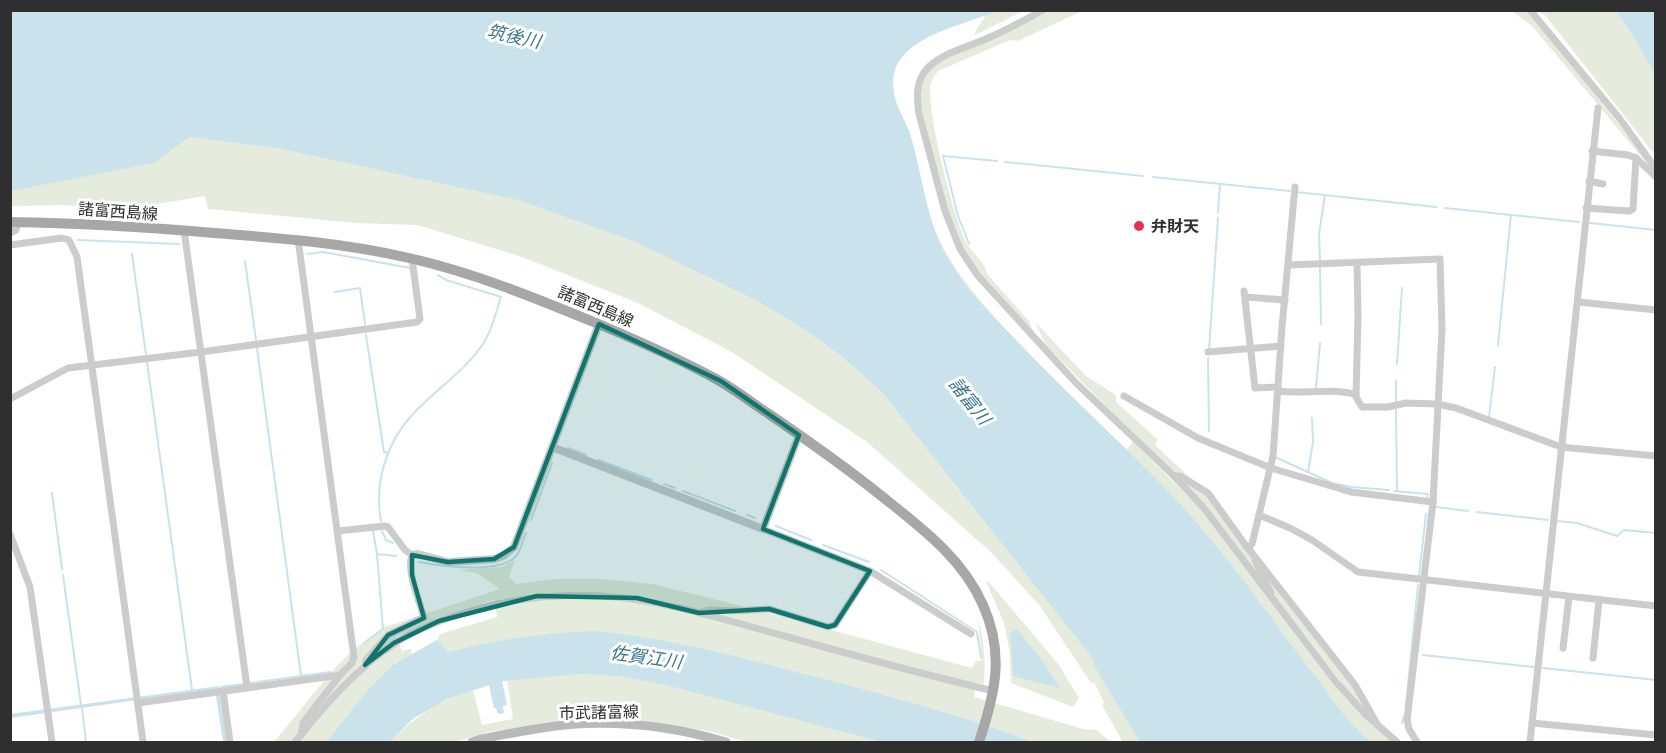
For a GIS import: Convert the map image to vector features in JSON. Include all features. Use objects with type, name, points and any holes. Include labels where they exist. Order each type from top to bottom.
[{"type":"main road","name":"諸富西島線","points":[[14,222],[62,222],[298,239],[353,246],[412,259],[503,286],[555,305],[663,351],[721,381],[837,460],[921,527],[970,579],[984,606],[993,635],[996,667],[993,697],[979,742]]},
{"type":"main road","name":"市武諸富線","points":[[472,742],[481,739],[515,738],[576,724],[627,724],[664,728],[726,742]]},
{"type":"street","points":[[1042,10],[989,38],[938,60],[922,75],[917,91],[919,114],[953,233],[968,263],[995,297],[1076,383],[1174,476],[1203,507],[1336,682],[1376,725],[1397,742]]},
{"type":"street","points":[[1530,10],[1620,119],[1656,169]]},
{"type":"street","points":[[1530,742],[1598,108]]},
{"type":"street","points":[[1592,151],[1636,158],[1656,177]]},
{"type":"street","points":[[1586,208],[1629,211],[1633,209],[1636,158]]},
{"type":"street","points":[[1589,181],[1603,184]]},
{"type":"street","points":[[1248,548],[1252,544],[1271,468],[1295,187]]},
{"type":"street","points":[[10,233],[16,230],[14,222]]},
{"type":"street","points":[[62,222],[62,238]]},
{"type":"street","points":[[184,230],[247,687]]},
{"type":"street","points":[[10,245],[62,238],[69,240],[76,257],[143,742]]},
{"type":"street","points":[[298,239],[354,650],[352,663],[339,675],[303,723],[300,735]]},
{"type":"street","points":[[10,399],[62,371],[419,321],[412,259]]},
{"type":"street","points":[[1289,265],[1440,260],[1442,329],[1433,502],[1407,720],[1409,729],[1417,742]]},
{"type":"street","points":[[1357,264],[1356,395],[1362,408],[1388,407],[1406,403],[1437,404],[1456,408],[1561,447],[1656,456]]},
{"type":"street","points":[[1285,300],[1244,294],[1255,388],[1318,393],[1348,392],[1356,395]]},
{"type":"street","points":[[1578,302],[1656,310]]},
{"type":"street","points":[[338,531],[388,527],[405,550],[412,555],[418,554],[448,562],[494,559],[510,552],[514,547],[598,324]]},
{"type":"street","points":[[1208,352],[1281,346]]},
{"type":"street","points":[[1124,396],[1198,438],[1271,468],[1352,492],[1433,502]]},
{"type":"street","points":[[763,529],[799,435]]},
{"type":"street","points":[[552,447],[870,571],[971,634]]},
{"type":"street","points":[[1174,476],[1180,476],[1208,493],[1355,685],[1376,720],[1376,725]]},
{"type":"street","points":[[1259,515],[1312,540],[1358,572],[1656,606]]},
{"type":"street","points":[[10,534],[30,587],[52,742]]},
{"type":"street","points":[[1248,548],[1272,598]]},
{"type":"street","points":[[365,665],[366,660],[388,635],[424,617],[412,575],[410,561],[412,555]]},
{"type":"street","points":[[699,613],[708,609],[741,611],[769,609],[828,627],[835,625],[870,571]]},
{"type":"street","points":[[295,742],[365,665],[394,643],[439,621],[493,605],[537,596],[582,594],[627,597],[672,605],[930,676],[993,697]]},
{"type":"street","points":[[1563,648],[1569,597]]},
{"type":"street","points":[[1593,658],[1599,600]]},
{"type":"street","points":[[138,700],[339,675]]},
{"type":"street","points":[[219,691],[230,742]]},
{"type":"street","points":[[1532,723],[1656,735]]},
{"type":"highlighted area","points":[[599,324],[721,381],[799,435],[763,529],[870,571],[835,625],[828,627],[769,609],[699,613],[637,598],[537,596],[439,621],[394,643],[365,665],[388,635],[424,618],[412,575],[412,555],[448,562],[494,559],[514,547]]},
{"type":"green space","points":[[990,11],[1023,11],[975,35],[986,15],[937,33],[905,54],[894,74],[896,100],[910,134],[931,220],[951,262],[1004,328],[1126,450],[1133,442],[1200,508],[1344,696],[1375,728],[1393,742],[1363,742],[943,266],[889,89],[898,53],[916,34]]},
{"type":"green space","points":[[1048,11],[1082,11],[1018,41],[1010,40],[938,71],[931,83],[930,96],[936,138],[961,231],[987,274],[1029,321],[1036,339],[977,273],[960,247],[947,212],[920,113],[921,82],[927,72],[937,63]]},
{"type":"green space","points":[[1512,11],[1526,11],[1544,30],[1655,173],[1532,26]]},
{"type":"green space","points":[[1535,11],[1626,11],[1655,53],[1655,155],[1545,15]]},
{"type":"green space","points":[[189,137],[277,148],[560,196],[779,307],[887,389],[1092,651],[1146,742],[1122,742],[1102,705],[1104,702],[1094,682],[1091,683],[1040,606],[992,553],[867,442],[730,351],[638,303],[522,257],[417,225],[356,223],[208,209],[205,196],[127,209],[62,205],[11,206],[10,173]]},
{"type":"green space","points":[[1035,322],[1086,376],[1116,395],[1116,402],[1158,440],[1155,445],[1200,487],[1174,472],[1128,429],[1046,345]]},
{"type":"green space","points":[[1180,478],[1208,497],[1251,555],[1267,589],[1202,501]]},
{"type":"green space","points":[[515,560],[509,577],[516,584],[554,579],[602,579],[652,584],[972,668],[976,661],[982,660],[978,619],[984,651],[985,676],[984,684],[976,683],[974,697],[1083,729],[1096,730],[1111,742],[1017,742],[597,639],[338,727],[326,742],[274,742],[332,671],[352,651],[382,628],[500,589],[477,573],[458,570],[502,567]],"holes":[[[494,600],[497,617],[440,634],[437,640],[412,654],[411,649],[402,651],[396,637],[440,617]]]},
{"type":"green space","points":[[1259,563],[1354,689],[1373,718],[1350,694],[1277,599]]},
{"type":"green space","points":[[988,581],[1059,665],[1079,698],[1073,707],[1011,683],[1010,654],[1004,623]]},
{"type":"green space","points":[[638,668],[900,742],[746,742],[713,732],[629,719],[567,720],[488,732],[456,742],[389,742],[428,711],[473,690],[482,725],[513,719],[507,681],[502,681],[508,673]]},
{"type":"water","points":[[11,10],[996,11],[924,39],[902,58],[894,73],[895,99],[910,134],[935,229],[948,259],[971,292],[989,312],[1158,481],[1203,530],[1341,711],[1371,742],[1140,742],[1095,667],[1094,660],[883,393],[844,358],[803,328],[754,299],[631,240],[518,200],[277,148],[189,137],[154,163],[11,191]]},
{"type":"water","points":[[1616,11],[1655,11],[1655,74],[1635,39]]},
{"type":"water","points":[[1017,629],[1060,688],[1013,676],[1010,633]]},
{"type":"water","name":"佐賀江川","points":[[594,631],[677,643],[758,662],[924,706],[1034,742],[882,742],[666,685],[619,676],[579,674],[502,681],[507,705],[503,706],[504,713],[498,714],[494,708],[489,685],[448,699],[414,718],[389,742],[326,742],[369,689],[393,665],[437,640],[448,652],[520,637]]},
{"type":"water","points":[[219,686],[227,742],[223,742],[215,689],[11,718],[10,714]]},
{"type":"waterway","points":[[969,244],[958,216],[943,156],[997,161]]},
{"type":"waterway","points":[[1005,162],[1143,176]]},
{"type":"waterway","points":[[1153,177],[1290,191]]},
{"type":"waterway","points":[[1218,212],[1220,185]]},
{"type":"waterway","points":[[1296,192],[1436,207]]},
{"type":"waterway","points":[[1320,261],[1319,234],[1325,195]]},
{"type":"waterway","points":[[1445,208],[1579,222]]},
{"type":"waterway","points":[[1498,345],[1511,215]]},
{"type":"waterway","points":[[1209,350],[1218,218]]},
{"type":"waterway","points":[[1590,223],[1656,230]]},
{"type":"waterway","points":[[78,240],[179,244]]},
{"type":"waterway","points":[[307,254],[323,252],[410,268]]},
{"type":"waterway","points":[[132,254],[146,355]]},
{"type":"waterway","points":[[245,261],[256,340]]},
{"type":"waterway","points":[[1320,268],[1321,324]]},
{"type":"waterway","points":[[381,521],[379,507],[381,479],[395,438],[412,415],[458,372],[483,344],[501,297],[446,280],[438,275]]},
{"type":"waterway","points":[[335,292],[360,288],[365,324]]},
{"type":"waterway","points":[[1397,364],[1402,288]]},
{"type":"waterway","points":[[366,335],[384,452],[388,453]]},
{"type":"waterway","points":[[1316,387],[1320,343]]},
{"type":"waterway","points":[[257,348],[301,676]]},
{"type":"waterway","points":[[1208,358],[1209,431]]},
{"type":"waterway","points":[[147,362],[192,690]]},
{"type":"waterway","points":[[1489,417],[1495,367]]},
{"type":"waterway","points":[[1396,381],[1396,402]]},
{"type":"waterway","points":[[1396,410],[1397,491]]},
{"type":"waterway","points":[[1308,472],[1313,442],[1312,418]]},
{"type":"waterway","points":[[568,448],[586,455]]},
{"type":"waterway","points":[[1275,457],[1332,483],[1389,490]]},
{"type":"waterway","points":[[598,460],[652,480]]},
{"type":"waterway","points":[[531,520],[552,463]]},
{"type":"waterway","points":[[664,484],[675,488]]},
{"type":"waterway","points":[[683,491],[735,511]]},
{"type":"waterway","points":[[1394,491],[1428,494],[1427,497]]},
{"type":"waterway","points":[[52,493],[62,569]]},
{"type":"waterway","points":[[1436,507],[1468,511]]},
{"type":"waterway","points":[[1477,512],[1548,520]]},
{"type":"waterway","points":[[1419,576],[1426,514]]},
{"type":"waterway","points":[[747,515],[755,518]]},
{"type":"waterway","points":[[1557,521],[1577,523],[1617,536],[1624,530],[1656,533]]},
{"type":"waterway","points":[[776,526],[811,540]]},
{"type":"waterway","points":[[373,531],[377,554],[396,556]]},
{"type":"waterway","points":[[382,531],[386,540],[393,543]]},
{"type":"waterway","points":[[419,562],[470,568],[498,565],[517,555],[526,533]]},
{"type":"waterway","points":[[823,545],[869,562]]},
{"type":"waterway","points":[[364,643],[383,629],[377,554]]},
{"type":"waterway","points":[[881,570],[977,632],[981,658]]},
{"type":"waterway","points":[[63,575],[81,705]]},
{"type":"waterway","points":[[1406,704],[1418,585]]},
{"type":"waterway","points":[[1423,655],[1534,667]]},
{"type":"waterway","points":[[1543,668],[1656,680]]},
{"type":"waterway","points":[[250,683],[330,672]]},
{"type":"waterway","points":[[221,687],[243,684]]},
{"type":"waterway","points":[[82,708],[86,742]]},
{"type":"waterway","points":[[1402,723],[1404,716]]},
{"type":"place","name":"弁財天","points":[[1139,226]]},
{"type":"water label","name":"筑後川","points":[[514,36]]},
{"type":"water label","name":"諸富川","points":[[970,401]]}]
